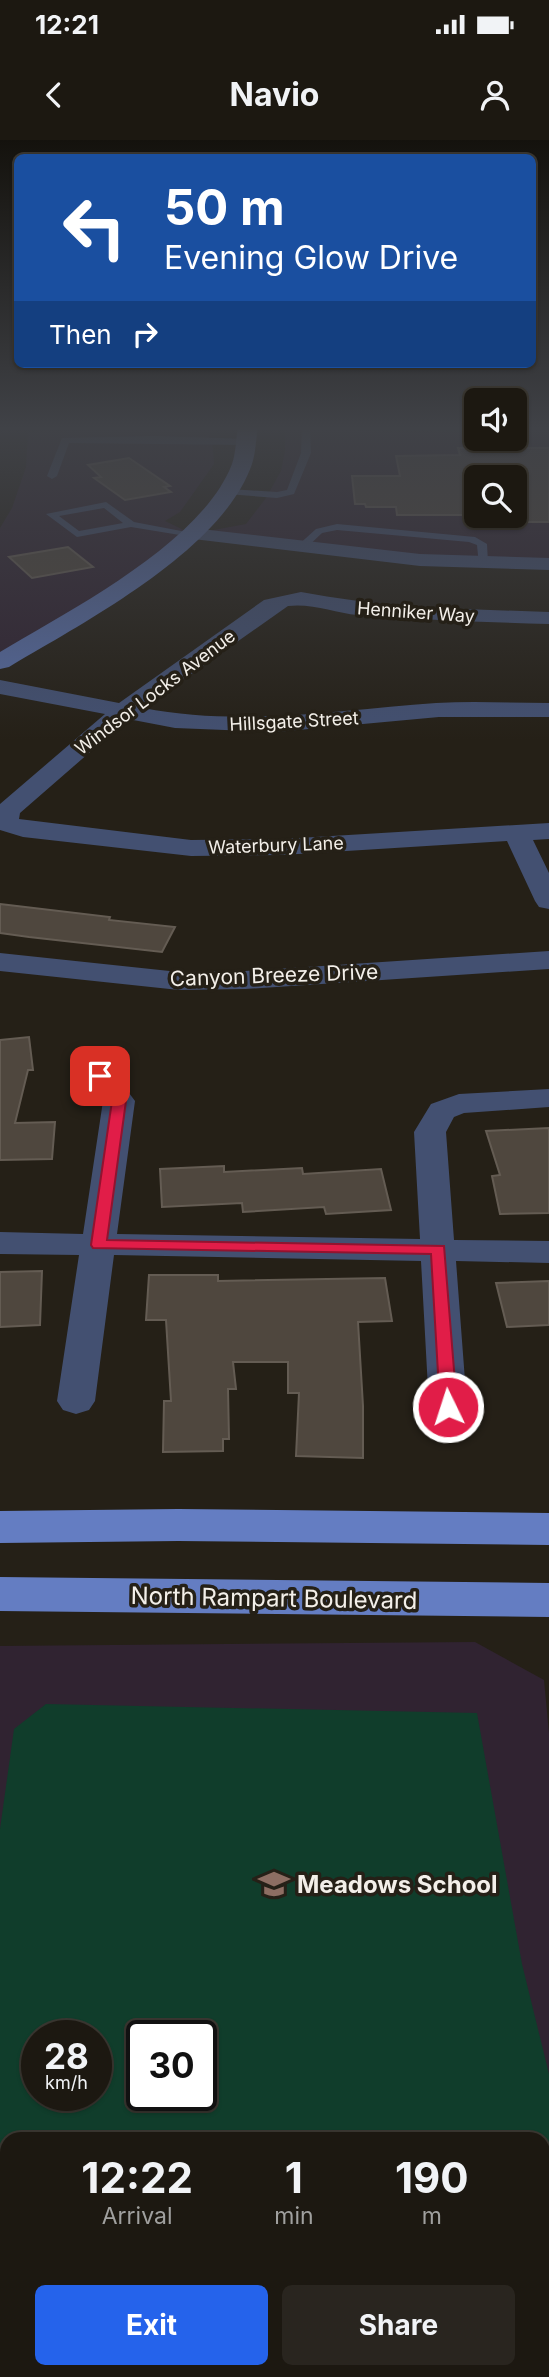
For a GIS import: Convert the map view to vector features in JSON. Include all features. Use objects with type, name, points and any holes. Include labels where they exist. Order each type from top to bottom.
[{"type":"main road","points":[[0,1527],[178,1525],[549,1529]]},
{"type":"main road","name":"North Rampart Boulevard","points":[[0,1594],[549,1600]]},
{"type":"street","points":[[0,662],[156,564],[195,530]]},
{"type":"street","points":[[192,534],[421,560],[549,564]]},
{"type":"street","name":"Henniker Way","points":[[284,600],[301,598],[352,608],[428,614],[549,618]]},
{"type":"street","name":"Windsor Locks Avenue","points":[[5,823],[8,810],[122,712],[272,605],[284,600]]},
{"type":"street","name":"Hillsgate Street","points":[[0,687],[175,721],[275,725],[439,710],[549,710]]},
{"type":"street","name":"Waterbury Lane","points":[[5,823],[23,829],[191,848],[282,847],[549,831]]},
{"type":"street","points":[[516,832],[549,901]]},
{"type":"street","name":"Canyon Breeze Drive","points":[[0,962],[179,981],[245,980],[549,960]]},
{"type":"street","points":[[76,1401],[119,1101],[100,1076]]},
{"type":"street","points":[[448,1407],[430,1132],[442,1111],[459,1104],[549,1098]]},
{"type":"street","points":[[0,1244],[549,1252]]},
{"type":"lane","points":[[72,530],[77,534],[96,530]]},
{"type":"lane","points":[[170,530],[192,534]]},
{"type":"shaded area","points":[[0,530],[185,530],[192,534],[0,660]]},
{"type":"shaded area","points":[[211,530],[549,530],[549,564],[479,563],[192,534]]},
{"type":"shaded area","name":"Meadows School","points":[[475,1642],[544,1680],[549,1733],[549,2132],[0,2132],[0,1646]]},
{"type":"green space","name":"Meadows School","points":[[46,1704],[477,1713],[522,1964],[549,2074],[549,2132],[0,2132],[0,1829],[14,1729]]},
{"type":"building","points":[[68,547],[93,567],[32,578],[9,557]]},
{"type":"building","points":[[0,904],[175,927],[162,952],[29,937],[0,933]]},
{"type":"building","points":[[29,1037],[33,1070],[28,1070],[15,1123],[55,1122],[52,1159],[0,1160],[0,1040]]},
{"type":"building","points":[[549,1128],[549,1213],[500,1214],[492,1176],[500,1175],[486,1131]]},
{"type":"building","points":[[224,1166],[224,1172],[302,1168],[303,1174],[381,1169],[391,1210],[326,1214],[324,1207],[243,1212],[242,1203],[162,1207],[160,1169]]},
{"type":"building","points":[[42,1271],[40,1325],[0,1327],[0,1272]]},
{"type":"building","points":[[149,1275],[218,1275],[218,1281],[385,1278],[392,1321],[358,1322],[363,1458],[296,1456],[299,1393],[288,1393],[288,1362],[233,1362],[236,1389],[228,1389],[229,1439],[223,1439],[223,1451],[163,1452],[164,1401],[171,1401],[166,1320],[146,1320]]},
{"type":"building","points":[[549,1281],[549,1325],[507,1327],[496,1283]]},
{"type":"place","name":"Meadows School","points":[[274,1884]]},
{"type":"route","points":[[100,1076],[119,1101],[99,1245],[438,1250],[448,1407]]}]
